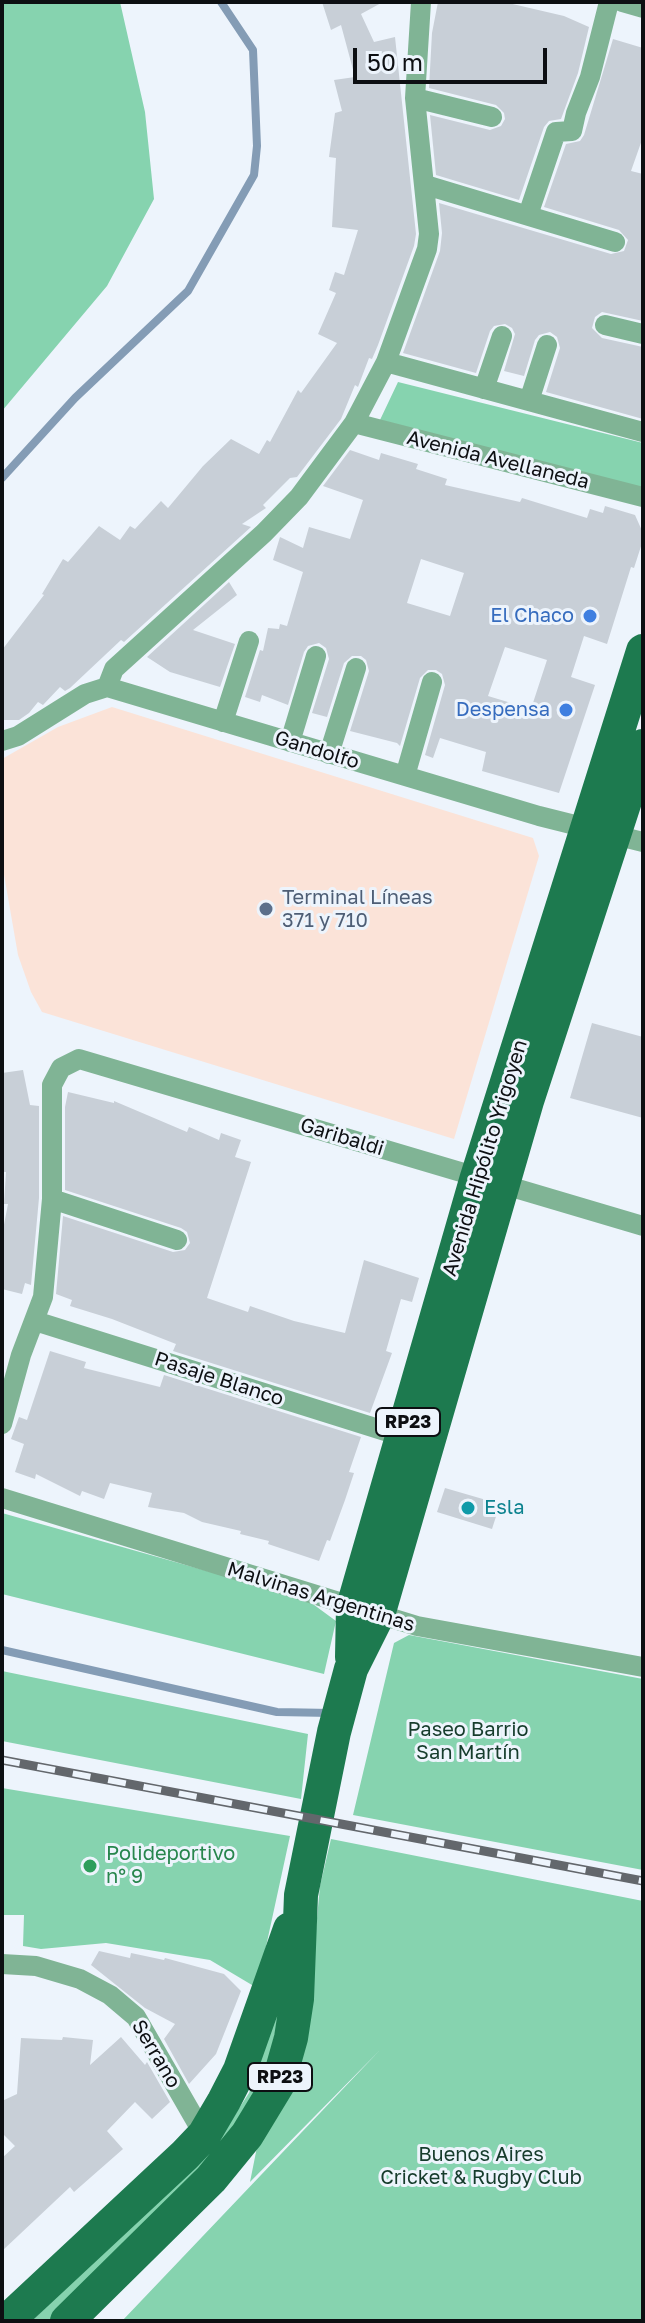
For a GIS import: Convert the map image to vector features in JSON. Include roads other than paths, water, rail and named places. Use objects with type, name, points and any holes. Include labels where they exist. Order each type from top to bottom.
[{"type":"main road","name":"Avenida Hipólito Yrigoyen","points":[[615,834],[643,651]]},
{"type":"main road","name":"Avenida Hipólito Yrigoyen","points":[[366,1611],[404,1437],[643,746]]},
{"type":"main road","name":"Avenida Hipólito Yrigoyen","points":[[7,2321],[204,2135],[240,2070],[301,1895],[334,1732],[366,1611],[490,1182]]},
{"type":"main road","name":"Avenida Hipólito Yrigoyen","points":[[67,2321],[211,2179],[247,2135],[278,2084],[291,2038],[297,1999],[301,1895]]},
{"type":"street","points":[[2,741],[18,736],[85,694],[107,687],[114,669],[264,533],[299,497],[354,423],[386,362],[427,249],[429,234],[415,98],[421,2]]},
{"type":"street","points":[[528,215],[556,132],[572,131],[590,77],[609,2]]},
{"type":"street","points":[[622,2],[643,8]]},
{"type":"street","points":[[415,98],[492,117]]},
{"type":"street","points":[[429,186],[615,242]]},
{"type":"street","points":[[605,325],[643,334]]},
{"type":"street","points":[[484,389],[502,336]]},
{"type":"street","points":[[529,401],[547,345]]},
{"type":"street","points":[[386,362],[643,432]]},
{"type":"street","name":"Avenida Avellaneda","points":[[354,423],[643,497]]},
{"type":"street","points":[[223,722],[249,641]]},
{"type":"street","points":[[290,742],[316,656]]},
{"type":"street","points":[[329,754],[356,668]]},
{"type":"street","points":[[405,776],[432,682]]},
{"type":"street","name":"Gandolfo","points":[[107,687],[539,816],[615,834]]},
{"type":"street","name":"Garibaldi","points":[[52,1199],[52,1085],[61,1068],[79,1059],[643,1226]]},
{"type":"street","points":[[2,1424],[5,1400],[43,1297],[52,1199],[177,1240]]},
{"type":"street","name":"Pasaje Blanco","points":[[35,1321],[404,1437]]},
{"type":"street","name":"Malvinas Argentinas","points":[[3,1499],[417,1626],[643,1667]]},
{"type":"street","name":"Serrano","points":[[2,1964],[36,1966],[80,1979],[110,1995],[136,2017],[204,2135]]},
{"type":"waterway","points":[[2,478],[75,398],[188,291],[254,175],[257,146],[253,50],[221,2]]},
{"type":"waterway","points":[[2,1650],[277,1712],[331,1713]]},
{"type":"railway","points":[[2,1760],[643,1881]]},
{"type":"place","name":"El Chaco","points":[[590,616]]},
{"type":"place","name":"Despensa","points":[[566,710]]},
{"type":"place","name":"Terminal Líneas 371 y 710","points":[[266,909]]},
{"type":"place","name":"Esla","points":[[468,1508]]},
{"type":"place","name":"Polideportivo n° 9","points":[[90,1866]]},
{"type":"park label","name":"Paseo Barrio San Martín","points":[[468,1742]]},
{"type":"park label","name":"Buenos Aires Cricket & Rugby Club","points":[[481,2166]]}]
